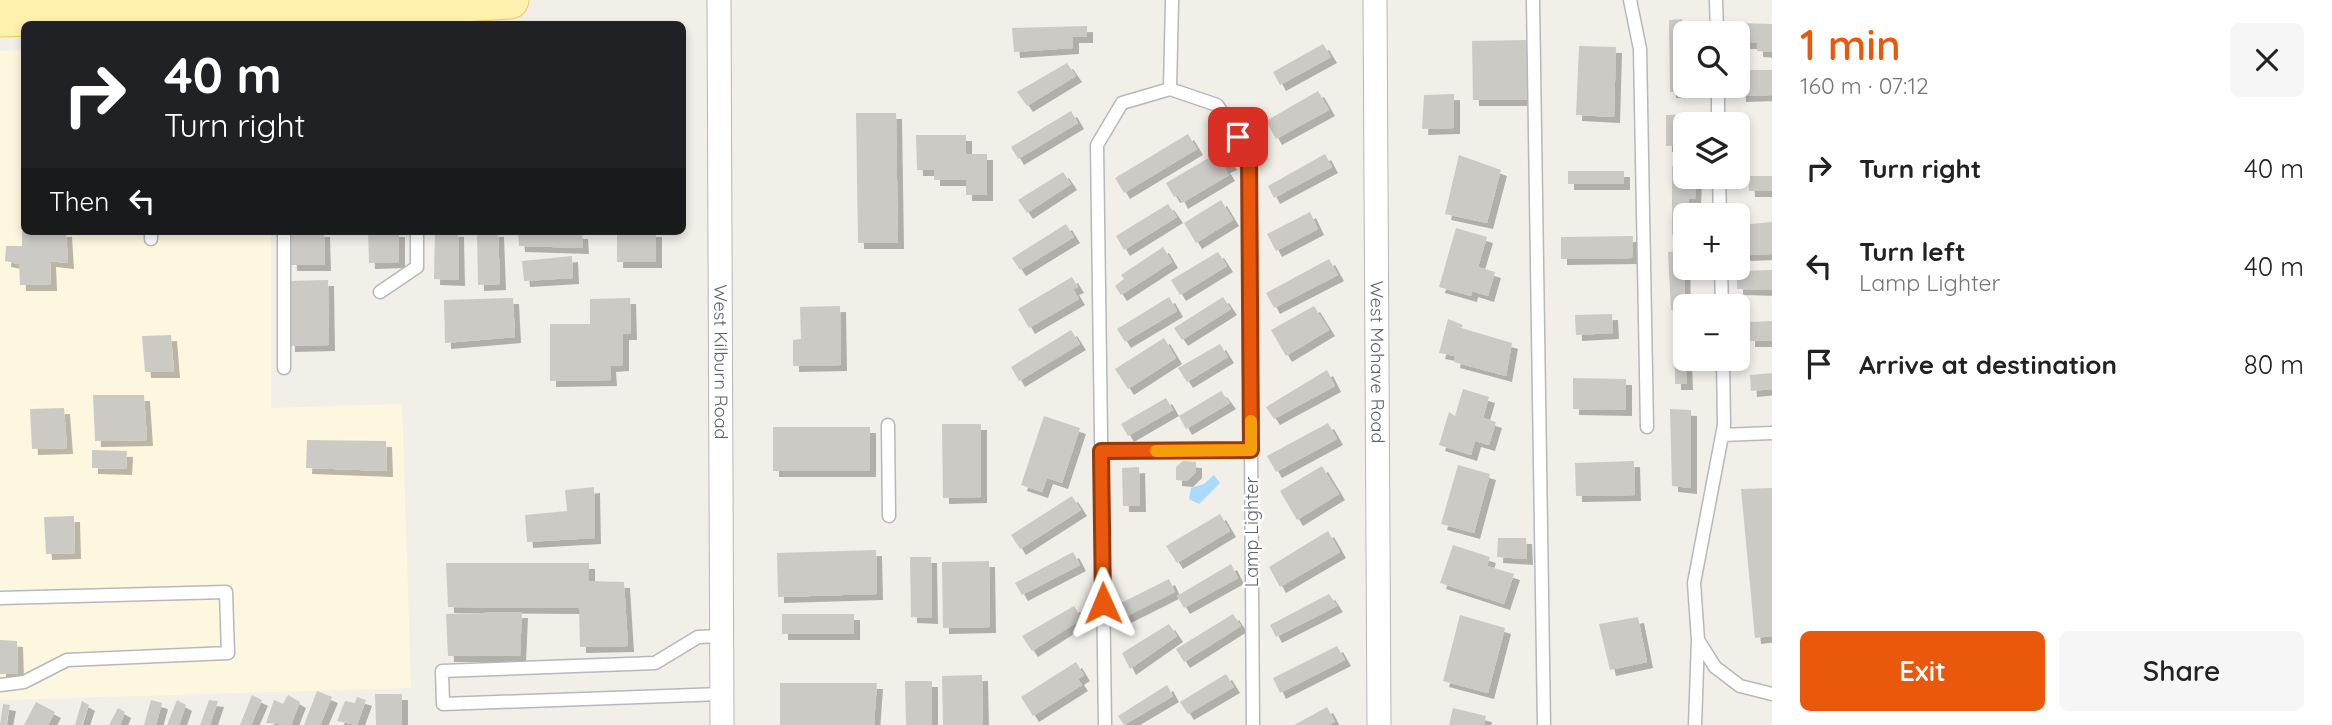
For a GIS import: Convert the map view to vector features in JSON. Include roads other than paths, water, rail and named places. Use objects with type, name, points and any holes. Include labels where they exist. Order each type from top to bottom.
[{"type":"main road","points":[[0,18],[107,8],[151,19],[400,16],[510,0]]},
{"type":"street","name":"West Kilburn Road","points":[[719,0],[722,725]]},
{"type":"street","name":"West Mohave Road","points":[[1375,0],[1379,725]]},
{"type":"lane","points":[[1105,725],[1097,145],[1122,103],[1170,89],[1172,0]]},
{"type":"lane","points":[[1533,0],[1544,725]]},
{"type":"lane","points":[[1630,0],[1640,49],[1647,427]]},
{"type":"lane","points":[[1716,0],[1717,21]]},
{"type":"lane","name":"Lamp Lighter","points":[[1170,89],[1217,105],[1249,153],[1253,725]]},
{"type":"lane","points":[[284,235],[284,368]]},
{"type":"lane","points":[[380,292],[417,267],[417,235]]},
{"type":"lane","points":[[1695,725],[1698,640],[1694,583],[1722,435],[1723,371]]},
{"type":"lane","points":[[888,425],[889,516]]},
{"type":"lane","points":[[1722,435],[1772,433]]},
{"type":"lane","points":[[1101,451],[1251,450]]},
{"type":"lane","points":[[0,598],[226,592],[228,653],[67,660],[24,682],[0,685]]},
{"type":"lane","points":[[722,636],[698,637],[655,663],[442,671],[443,704],[722,694]]},
{"type":"lane","points":[[1698,640],[1715,667],[1740,686],[1772,694]]},
{"type":"water","points":[[1214,475],[1220,483],[1199,504],[1189,499],[1191,488],[1204,484]]}]
